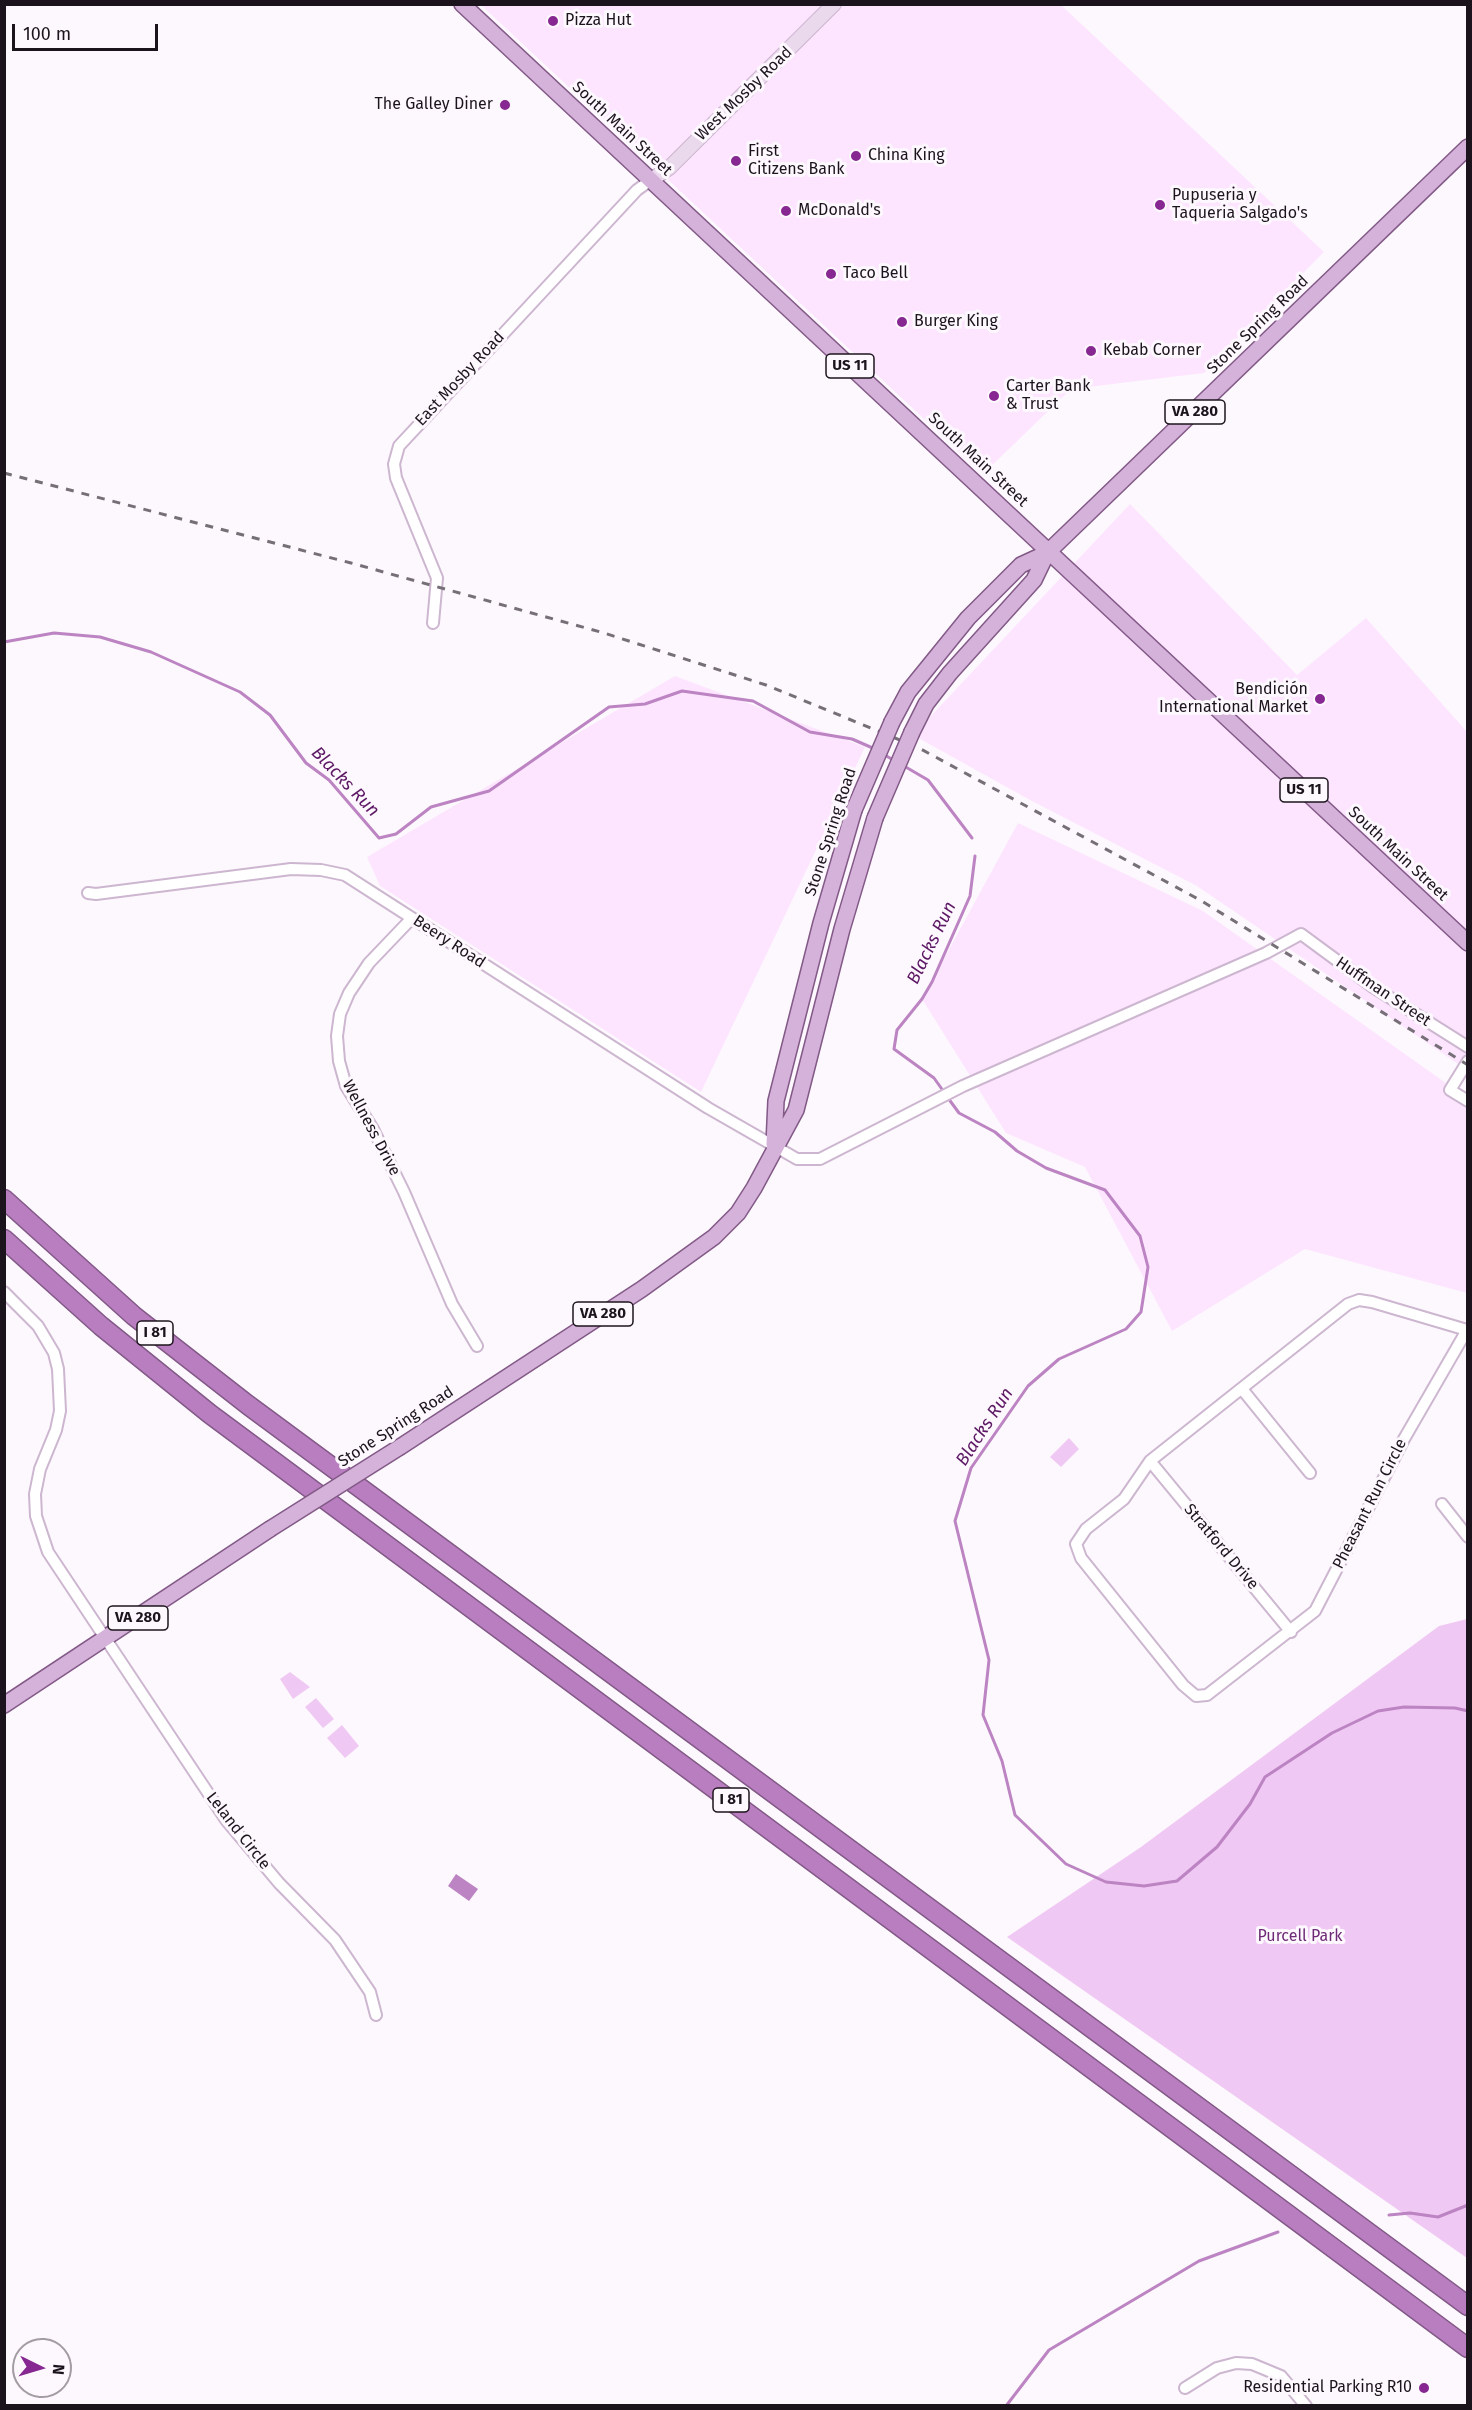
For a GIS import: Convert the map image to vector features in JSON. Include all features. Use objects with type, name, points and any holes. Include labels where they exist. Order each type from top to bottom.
[{"type":"highway","name":"I 81","points":[[4,1199],[126,1309],[234,1395],[1467,2306]]},
{"type":"highway","name":"I 81","points":[[4,1239],[101,1326],[210,1414],[1467,2348]]},
{"type":"main road","name":"South Main Street","points":[[462,4],[1467,943]]},
{"type":"main road","name":"West Mosby Road","points":[[651,180],[669,168],[834,4]]},
{"type":"main road","name":"Stone Spring Road","points":[[774,1148],[776,1101],[821,923],[855,810],[892,722],[908,692],[968,618],[1021,565],[1047,553],[1467,147]]},
{"type":"main road","name":"Stone Spring Road","points":[[4,1705],[270,1529],[642,1289],[714,1237],[738,1213],[796,1110],[842,929],[875,818],[912,732],[926,704],[950,673],[984,632],[1034,580],[1047,553]]},
{"type":"street","name":"East Mosby Road","points":[[433,623],[437,587],[435,571],[396,478],[394,464],[398,448],[406,436],[637,190],[651,180]]},
{"type":"street","name":"Beery Road","points":[[88,893],[96,894],[266,871],[321,870],[350,877],[774,1148]]},
{"type":"street","name":"Wellness Drive","points":[[412,918],[369,963],[348,993],[340,1014],[337,1036],[339,1061],[346,1086],[373,1129],[404,1192],[453,1304],[477,1346]]},
{"type":"street","name":"Huffman Street","points":[[774,1148],[797,1159],[820,1159],[933,1100],[1266,953],[1301,934],[1373,987],[1467,1047]]},
{"type":"street","points":[[1467,1061],[1450,1090],[1467,1101]]},
{"type":"street","name":"Leland Circle","points":[[4,1292],[38,1326],[54,1353],[58,1369],[60,1411],[56,1430],[40,1469],[35,1494],[40,1532],[48,1552],[226,1821],[279,1883],[335,1940],[370,1992],[376,2015]]},
{"type":"street","name":"Pheasant Run Circle","points":[[1353,1302],[1372,1302],[1467,1330],[1404,1439],[1315,1611],[1291,1632],[1207,1695],[1196,1696],[1183,1685],[1081,1558],[1076,1544],[1086,1529],[1124,1499],[1150,1461],[1353,1302]]},
{"type":"street","points":[[1242,1389],[1310,1473]]},
{"type":"street","name":"Stratford Drive","points":[[1150,1461],[1291,1632]]},
{"type":"street","points":[[1442,1504],[1467,1537]]},
{"type":"street","points":[[1185,2388],[1216,2368],[1231,2364],[1252,2364],[1281,2376],[1306,2406]]},
{"type":"shaded area","points":[[481,5],[1061,5],[1324,252],[1204,373],[1071,389],[983,474]]},
{"type":"shaded area","points":[[1130,504],[1297,675],[1366,618],[1467,732],[1467,1070],[1197,886],[1030,800],[913,735]]},
{"type":"shaded area","points":[[675,676],[865,747],[701,1092],[380,886],[367,857]]},
{"type":"shaded area","points":[[1018,823],[1203,911],[1467,1098],[1467,1293],[1305,1249],[1172,1331],[1085,1167],[1006,1133],[922,999]]},
{"type":"shaded area","points":[[456,1874],[478,1889],[469,1901],[448,1886]]},
{"type":"green space","points":[[1069,1438],[1079,1449],[1061,1467],[1050,1457]]},
{"type":"green space","name":"Purcell Park","points":[[1467,1619],[1467,2258],[1007,1937],[1141,1847],[1439,1626]]},
{"type":"green space","points":[[290,1672],[310,1687],[293,1699],[280,1679]]},
{"type":"green space","points":[[316,1698],[334,1719],[323,1728],[305,1707]]},
{"type":"green space","points":[[342,1725],[359,1746],[345,1758],[327,1738]]},
{"type":"waterway","name":"Blacks Run","points":[[4,642],[54,633],[100,637],[151,652],[240,692],[270,715],[306,763],[329,780],[379,838],[396,834],[431,807],[489,791],[609,707],[645,704],[682,691],[753,701],[810,732],[852,739],[875,749]]},
{"type":"waterway","name":"Blacks Run","points":[[883,754],[895,761]]},
{"type":"waterway","name":"Blacks Run","points":[[904,766],[928,780],[972,838]]},
{"type":"waterway","name":"Blacks Run","points":[[944,1092],[934,1078],[894,1049],[897,1030],[922,999],[932,982],[970,896],[975,856]]},
{"type":"waterway","name":"Blacks Run","points":[[948,1098],[959,1113],[995,1132],[1017,1151],[1046,1168],[1105,1190],[1140,1236],[1148,1267],[1141,1312],[1126,1329],[1059,1359],[1028,1386],[971,1468],[955,1521],[989,1660],[983,1715],[1002,1761],[1015,1815],[1066,1864],[1106,1882],[1144,1886],[1177,1881],[1217,1847],[1250,1804],[1265,1777],[1332,1733],[1378,1711],[1404,1707],[1455,1708],[1468,1711]]},
{"type":"waterway","points":[[1389,2215],[1410,2213],[1438,2217],[1468,2205]]},
{"type":"waterway","points":[[1006,2406],[1049,2350],[1199,2261],[1278,2232]]},
{"type":"railway","points":[[4,473],[351,563],[604,633],[766,685],[917,747],[1200,900],[1468,1065]]},
{"type":"place","name":"Pizza Hut","points":[[553,21]]},
{"type":"place","name":"The Galley Diner","points":[[505,105]]},
{"type":"place","name":"China King","points":[[856,156]]},
{"type":"place","name":"First Citizens Bank","points":[[736,161]]},
{"type":"place","name":"Pupuseria y Taqueria Salgado's","points":[[1160,205]]},
{"type":"place","name":"McDonald's","points":[[786,211]]},
{"type":"place","name":"Taco Bell","points":[[831,274]]},
{"type":"place","name":"Burger King","points":[[902,322]]},
{"type":"place","name":"Kebab Corner","points":[[1091,351]]},
{"type":"place","name":"Carter Bank & Trust","points":[[994,396]]},
{"type":"place","name":"Bendición International Market","points":[[1320,699]]},
{"type":"place","name":"Residential Parking R10","points":[[1424,2388]]}]
